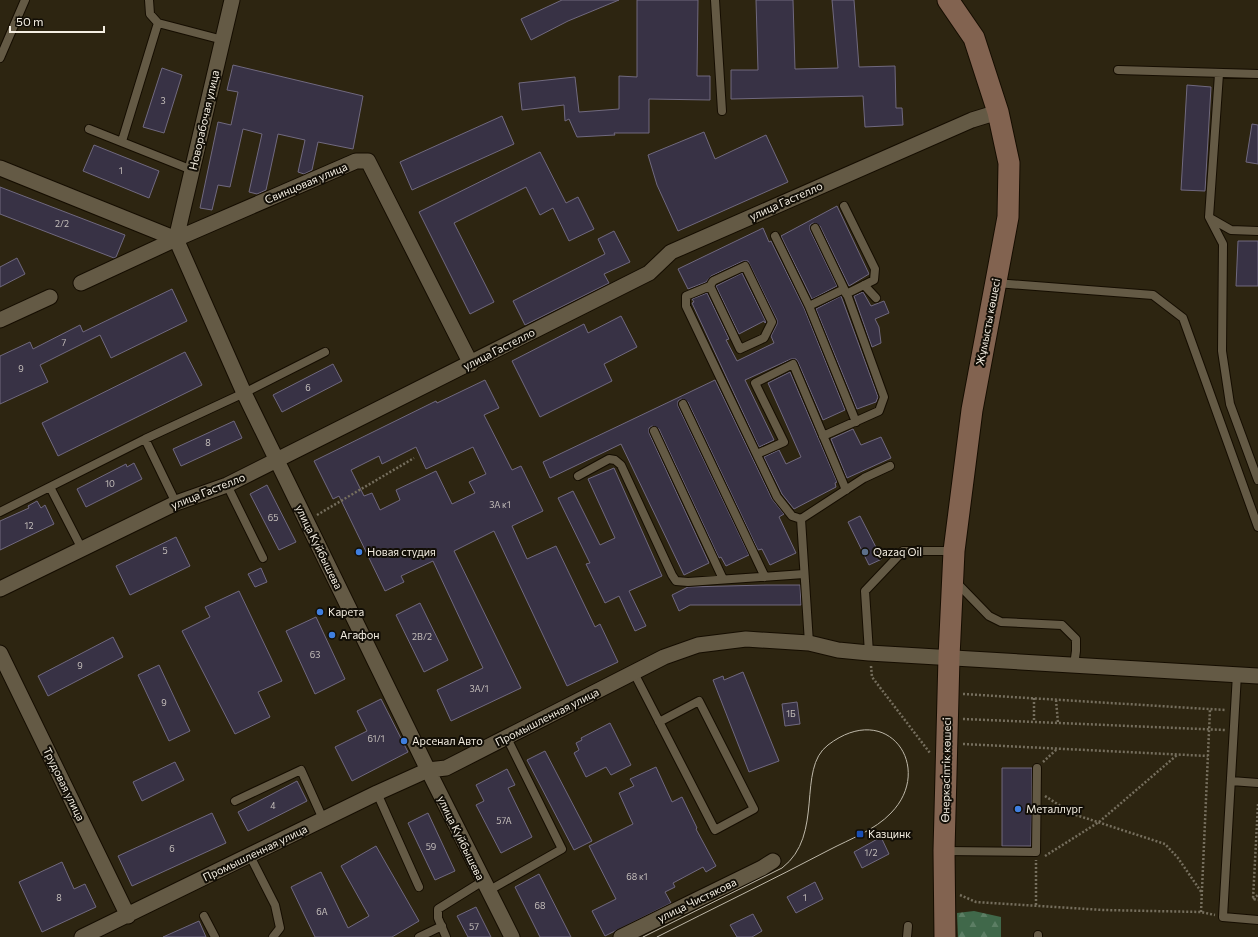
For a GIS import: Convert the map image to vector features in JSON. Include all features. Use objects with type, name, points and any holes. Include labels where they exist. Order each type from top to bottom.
[{"type":"main road","name":"Жұмысты көшесі","points":[[948,0],[974,38],[998,112],[1009,163],[1008,217],[972,410],[954,551],[949,657]]},
{"type":"main road","name":"Өнеркәсіптік көшесі","points":[[945,937],[944,851],[949,657]]},
{"type":"street","name":"Новорабочая улица","points":[[176,239],[232,0]]},
{"type":"street","name":"улица Гастелло","points":[[0,589],[176,503],[227,485],[471,364],[649,273],[671,252],[972,120],[998,112]]},
{"type":"street","name":"Свинцовая улица","points":[[81,283],[176,239],[356,161],[368,161],[471,364]]},
{"type":"street","points":[[0,168],[176,239]]},
{"type":"street","name":"улица Куйбышева","points":[[176,239],[244,393],[485,886],[512,937]]},
{"type":"street","points":[[0,320],[50,296]]},
{"type":"street","name":"Промышленная улица","points":[[82,937],[128,916],[377,793],[428,770],[446,768],[664,657],[698,645],[746,638],[809,643],[838,650],[869,653],[1258,676]]},
{"type":"street","name":"Трудовая улица","points":[[0,653],[128,916]]},
{"type":"street","name":"улица Чистякова","points":[[621,937],[762,868],[773,861]]},
{"type":"lane","points":[[0,58],[25,0]]},
{"type":"lane","points":[[150,0],[150,14],[158,23],[223,40]]},
{"type":"lane","points":[[715,0],[722,111]]},
{"type":"lane","points":[[122,141],[158,23]]},
{"type":"lane","points":[[1118,70],[1258,74]]},
{"type":"lane","points":[[1219,74],[1209,217],[1223,244],[1222,351],[1230,404],[1258,480]]},
{"type":"lane","points":[[89,129],[192,170]]},
{"type":"lane","points":[[809,306],[874,280],[874,269],[844,206]]},
{"type":"lane","points":[[1209,217],[1231,230],[1258,231]]},
{"type":"lane","points":[[815,228],[845,292],[884,397],[879,411],[823,436]]},
{"type":"lane","points":[[775,236],[809,306],[856,422]]},
{"type":"lane","points":[[710,286],[740,349],[764,338],[772,322],[745,266],[713,281],[710,286],[686,296],[686,306],[777,497],[792,516],[801,519]]},
{"type":"lane","points":[[995,283],[1153,295],[1182,318],[1258,527]]},
{"type":"lane","points":[[864,285],[876,298]]},
{"type":"lane","points":[[0,512],[145,439],[244,393],[325,352]]},
{"type":"lane","points":[[757,454],[784,442],[755,383],[793,364],[846,490]]},
{"type":"lane","points":[[683,404],[765,577]]},
{"type":"lane","points":[[654,431],[722,579]]},
{"type":"lane","points":[[145,439],[176,503]]},
{"type":"lane","points":[[578,476],[609,459],[615,460],[621,466],[672,575],[676,580],[804,574]]},
{"type":"lane","points":[[801,519],[864,478],[890,466]]},
{"type":"lane","points":[[227,485],[263,558]]},
{"type":"lane","points":[[50,487],[82,549]]},
{"type":"lane","points":[[801,519],[809,643]]},
{"type":"lane","points":[[869,653],[865,591],[903,551],[954,551]]},
{"type":"lane","points":[[953,578],[989,616],[1001,622],[1062,625],[1076,638],[1074,665]]},
{"type":"lane","points":[[634,673],[714,830],[754,809],[699,702],[659,722]]},
{"type":"lane","points":[[1237,674],[1223,917],[1258,920]]},
{"type":"lane","points":[[446,937],[438,918],[438,909],[562,849],[507,738]]},
{"type":"lane","points":[[944,851],[1036,852],[1037,768]]},
{"type":"lane","points":[[234,801],[301,770],[323,820]]},
{"type":"lane","points":[[1231,781],[1258,783]]},
{"type":"lane","points":[[377,793],[420,887]]},
{"type":"lane","points":[[250,856],[275,905],[280,928],[273,937]]},
{"type":"lane","points":[[204,916],[215,937]]},
{"type":"lane","points":[[419,937],[442,926]]},
{"type":"lane","points":[[907,937],[908,926]]},
{"type":"path","points":[[306,521],[414,458]]},
{"type":"path","points":[[869,653],[872,677],[946,774]]},
{"type":"path","points":[[948,693],[1235,710]]},
{"type":"path","points":[[1034,698],[1034,722]]},
{"type":"path","points":[[1056,700],[1058,723]]},
{"type":"path","points":[[1201,912],[1210,709]]},
{"type":"path","points":[[948,718],[1234,730]]},
{"type":"path","points":[[947,743],[1208,756]]},
{"type":"path","points":[[1037,768],[1057,749]]},
{"type":"path","points":[[1036,861],[1099,822],[1178,755]]},
{"type":"path","points":[[1037,791],[1073,814],[1165,844],[1178,858],[1202,893]]},
{"type":"path","points":[[1253,899],[1257,851],[1258,804]]},
{"type":"path","points":[[1036,852],[1036,905]]},
{"type":"path","points":[[945,882],[960,896],[976,902],[1103,910],[1201,912],[1223,917]]},
{"type":"path","points":[[1253,899],[1258,895]]},
{"type":"path","points":[[1253,899],[1258,900]]},
{"type":"green space","points":[[974,911],[1001,917],[1001,937],[958,937],[957,913]]},
{"type":"building","points":[[562,0],[619,0],[568,21],[531,40],[521,19]]},
{"type":"building","points":[[637,0],[698,0],[697,76],[710,76],[710,100],[649,99],[649,133],[614,133],[615,135],[577,137],[569,119],[565,121],[564,105],[522,110],[519,83],[575,77],[579,112],[619,109],[619,76],[637,77]]},
{"type":"building","points":[[756,0],[793,0],[795,69],[838,68],[832,0],[854,0],[859,67],[895,66],[896,108],[902,108],[903,125],[865,127],[863,96],[731,99],[731,70],[758,70]]},
{"type":"building","points":[[233,65],[363,96],[353,149],[318,142],[312,170],[304,174],[298,172],[305,140],[278,134],[266,190],[257,194],[249,192],[262,134],[243,129],[230,187],[218,185],[212,210],[200,208],[218,122],[231,125],[238,92],[227,90]]},
{"type":"building","points":[[162,68],[182,75],[164,133],[143,127]]},
{"type":"building","points":[[1187,85],[1211,87],[1205,191],[1181,190]]},
{"type":"building","points":[[502,116],[514,144],[412,190],[400,162]]},
{"type":"building","points":[[1252,124],[1258,125],[1258,164],[1246,162]]},
{"type":"building","points":[[704,132],[715,159],[766,135],[788,182],[678,231],[657,185],[648,155]]},
{"type":"building","points":[[94,145],[159,171],[149,198],[83,171]]},
{"type":"building","points":[[540,152],[566,203],[578,197],[594,229],[569,241],[553,208],[540,215],[526,187],[454,223],[494,302],[470,314],[419,212]]},
{"type":"building","points":[[0,187],[125,235],[116,257],[114,258],[0,214]]},
{"type":"building","points":[[837,206],[869,274],[849,286],[820,226],[813,223],[810,225],[810,230],[837,286],[812,299],[781,236]]},
{"type":"building","points":[[763,228],[804,308],[845,410],[823,420],[798,362],[796,359],[791,359],[745,380],[774,440],[759,447],[692,303],[694,302],[692,299],[707,293],[729,339],[726,340],[737,361],[774,343],[771,336],[777,324],[777,320],[748,261],[743,261],[711,276],[706,282],[688,289],[678,269]]},
{"type":"building","points":[[614,231],[630,262],[604,274],[609,283],[525,325],[513,301],[605,254],[598,239]]},
{"type":"building","points":[[1238,241],[1258,241],[1258,286],[1236,286]]},
{"type":"building","points":[[17,258],[25,274],[0,287],[0,267]]},
{"type":"building","points":[[742,273],[766,322],[765,323],[764,321],[739,334],[716,286]]},
{"type":"building","points":[[172,289],[187,321],[111,358],[100,335],[40,365],[48,382],[0,404],[0,356],[30,342],[33,349],[80,325],[83,332]]},
{"type":"building","points":[[863,292],[871,306],[884,301],[889,313],[875,319],[879,327],[881,343],[872,347],[854,296]]},
{"type":"building","points":[[841,296],[878,397],[876,402],[857,409],[816,309]]},
{"type":"building","points":[[621,316],[637,347],[604,364],[612,381],[540,417],[512,361],[584,324],[588,333]]},
{"type":"building","points":[[185,352],[202,385],[58,456],[42,423]]},
{"type":"building","points":[[333,364],[342,381],[282,412],[273,395]]},
{"type":"building","points":[[790,372],[837,482],[835,483],[836,487],[794,509],[782,494],[764,457],[779,450],[786,464],[801,457],[768,383]]},
{"type":"building","points":[[485,380],[499,408],[484,415],[512,470],[521,466],[543,511],[512,526],[527,559],[556,546],[595,627],[600,624],[618,662],[567,686],[494,531],[454,551],[521,688],[451,721],[437,690],[483,668],[433,561],[401,576],[404,582],[385,591],[339,496],[333,499],[314,461],[436,401],[437,403]],"holes":[[[416,447],[426,469],[473,447],[486,474],[469,482],[475,493],[452,504],[436,471],[396,490],[400,500],[380,510],[372,493],[364,496],[351,470],[379,456],[382,464]]]},
{"type":"building","points":[[715,380],[772,499],[784,514],[779,517],[796,553],[770,565],[762,549],[758,550],[688,402],[681,399],[678,401],[678,406],[749,555],[726,566],[721,557],[719,558],[659,429],[652,426],[649,428],[649,433],[709,563],[684,575],[621,444],[550,478],[543,462]]},
{"type":"building","points":[[234,421],[242,438],[181,466],[173,449]]},
{"type":"building","points":[[853,429],[861,445],[881,437],[891,458],[847,478],[831,439]]},
{"type":"building","points":[[134,463],[142,479],[86,507],[77,489],[126,464],[127,467]]},
{"type":"building","points":[[614,468],[662,576],[629,591],[646,626],[635,631],[619,596],[605,603],[586,564],[590,563],[558,498],[573,491],[600,545],[615,538],[588,479]]},
{"type":"building","points":[[267,485],[296,542],[279,550],[250,494]]},
{"type":"building","points":[[37,501],[41,508],[45,505],[54,524],[0,550],[0,521],[29,508],[28,506]]},
{"type":"building","points":[[860,516],[882,559],[869,565],[848,522]]},
{"type":"building","points":[[176,537],[190,566],[130,595],[116,566]]},
{"type":"building","points":[[261,568],[267,582],[255,587],[248,574]]},
{"type":"building","points":[[800,585],[801,605],[690,605],[679,611],[672,595],[688,587]]},
{"type":"building","points":[[239,591],[282,681],[258,692],[270,717],[235,734],[182,631],[210,617],[205,607]]},
{"type":"building","points":[[420,603],[448,660],[424,672],[396,615]]},
{"type":"building","points":[[316,617],[345,679],[315,694],[286,631]]},
{"type":"building","points":[[113,637],[123,657],[48,696],[38,676]]},
{"type":"building","points":[[159,665],[190,731],[169,741],[138,675]]},
{"type":"building","points":[[743,672],[779,761],[749,772],[713,680],[723,676],[724,680]]},
{"type":"building","points":[[381,699],[408,752],[352,781],[335,747],[367,731],[357,711]]},
{"type":"building","points":[[797,702],[800,724],[785,726],[782,704]]},
{"type":"building","points":[[610,723],[631,765],[611,775],[606,767],[586,777],[574,753],[579,750],[576,743],[582,740],[581,738]]},
{"type":"building","points":[[545,751],[592,841],[574,850],[527,760]]},
{"type":"building","points":[[175,762],[184,780],[142,801],[133,782]]},
{"type":"building","points":[[656,767],[672,802],[682,797],[697,828],[696,829],[716,866],[706,872],[703,867],[673,883],[675,887],[665,892],[671,903],[605,936],[592,911],[616,899],[589,846],[633,824],[619,793],[634,786],[630,779]]},
{"type":"building","name":"Металлург","points":[[1002,768],[1032,768],[1031,846],[1002,846]]},
{"type":"building","points":[[507,769],[515,785],[508,788],[532,837],[501,853],[476,805],[484,801],[476,785]]},
{"type":"building","points":[[297,781],[307,801],[248,831],[238,812]]},
{"type":"building","points":[[212,813],[226,843],[132,886],[118,856]]},
{"type":"building","points":[[428,813],[455,871],[435,880],[408,823]]},
{"type":"building","points":[[881,837],[889,854],[862,868],[854,852]]},
{"type":"building","points":[[376,846],[419,921],[392,937],[315,937],[291,887],[321,872],[348,928],[369,916],[341,866]]},
{"type":"building","points":[[62,862],[74,889],[85,884],[96,907],[42,932],[19,882]]},
{"type":"building","points":[[539,874],[571,937],[540,937],[515,887]]},
{"type":"building","points":[[815,882],[823,899],[796,913],[787,897]]},
{"type":"building","points":[[476,907],[491,937],[468,937],[457,916]]},
{"type":"building","points":[[753,914],[762,931],[752,937],[737,937],[730,925]]},
{"type":"building","points":[[199,921],[206,937],[163,937]]},
{"type":"tram line","points":[[643,937],[782,868],[795,854],[803,838],[807,821],[813,770],[819,756],[828,745],[850,733],[869,730],[886,734],[898,745],[906,760],[908,777],[903,795],[885,819],[862,834],[657,937]]},
{"type":"place","name":"Новая студия","points":[[359,552]]},
{"type":"place","name":"Qazaq Oil","points":[[865,552]]},
{"type":"place","name":"Карета","points":[[320,612]]},
{"type":"place","name":"Агафон","points":[[332,635]]},
{"type":"place","name":"Арсенал Авто","points":[[404,741]]},
{"type":"place","name":"Металлург","points":[[1018,809]]},
{"type":"place","name":"Казцинк","points":[[860,834]]}]
